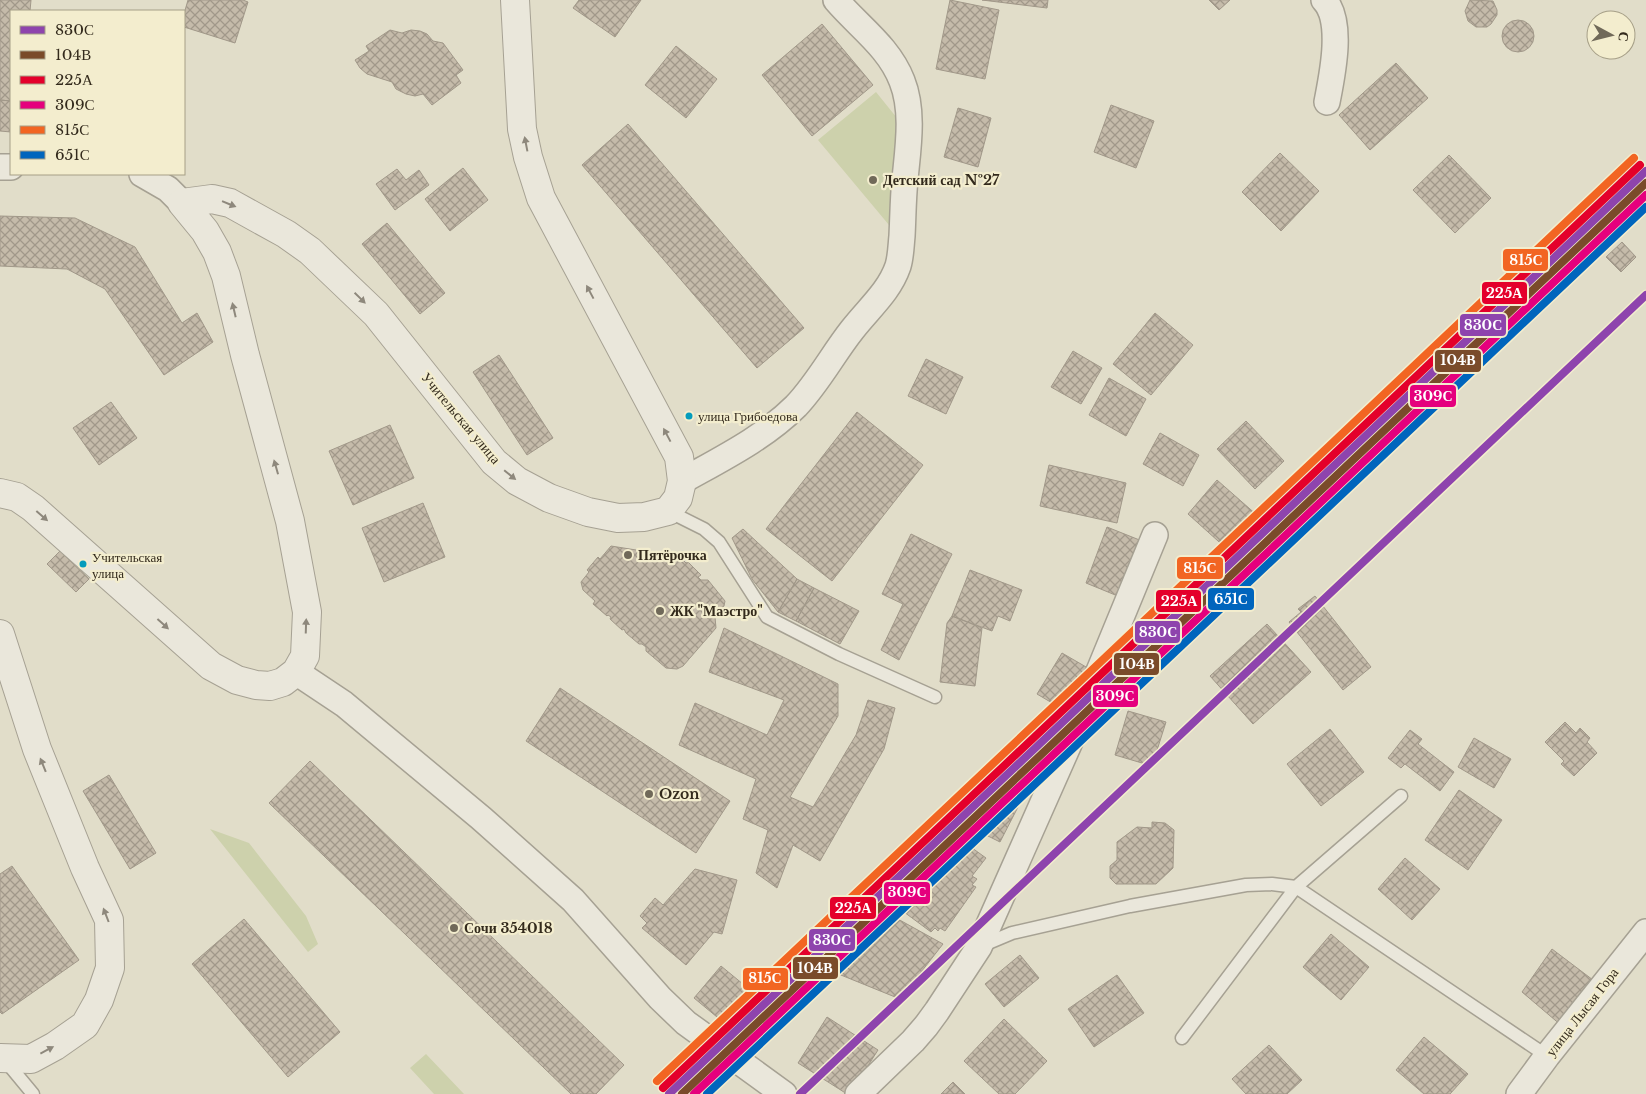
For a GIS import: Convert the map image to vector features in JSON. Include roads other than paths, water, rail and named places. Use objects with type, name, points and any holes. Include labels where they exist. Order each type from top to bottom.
[{"type":"street","points":[[515,0],[522,128],[528,158],[541,198],[678,457],[682,481],[678,498],[668,511]]},
{"type":"street","points":[[682,481],[774,426],[796,406],[850,333],[883,295],[892,282],[899,264],[907,155],[907,95],[892,60],[882,46],[836,0]]},
{"type":"street","points":[[1324,0],[1328,4],[1334,27],[1336,52],[1327,102]]},
{"type":"street","points":[[0,493],[17,497],[33,508],[211,666],[237,680],[256,685],[270,686],[283,682],[296,672],[305,656],[307,612],[290,520],[245,355],[226,276],[216,252],[204,231],[182,203],[168,189],[144,175]]},
{"type":"street","name":"Учительская улица","points":[[182,203],[212,199],[230,204],[286,234],[310,251],[376,314],[494,462],[518,481],[549,498],[588,512],[618,518],[644,518],[668,511]]},
{"type":"street","points":[[858,1094],[926,1026],[938,1011],[979,947],[1069,744],[1155,535]]},
{"type":"street","points":[[0,634],[37,749],[85,868],[109,920],[110,968],[98,1000],[85,1025],[55,1046],[31,1059],[2,1059]]},
{"type":"street","points":[[296,672],[344,704],[481,818],[573,900],[660,998],[686,1023],[784,1094]]},
{"type":"street","name":"улица Лысая Гора","points":[[1519,1094],[1646,932]]},
{"type":"lane","points":[[668,511],[704,529],[719,542],[767,618],[839,654],[935,698]]},
{"type":"lane","points":[[1182,1038],[1296,887],[1401,796]]},
{"type":"lane","points":[[979,947],[1012,933],[1130,906],[1246,885],[1272,884],[1296,887],[1547,1056]]},
{"type":"lane","points":[[2,1059],[33,1094]]},
{"type":"place","name":"Детский сад №27","points":[[873,180]]},
{"type":"place","name":"улица Грибоедова","points":[[689,416]]},
{"type":"place","name":"Пятёрочка","points":[[628,555]]},
{"type":"place","name":"Учительская улица","points":[[83,564]]},
{"type":"place","name":"ЖК \"Маэстро\"","points":[[660,611]]},
{"type":"place","name":"Ozon","points":[[649,794]]},
{"type":"place","name":"Сочи 354018","points":[[454,928]]}]
